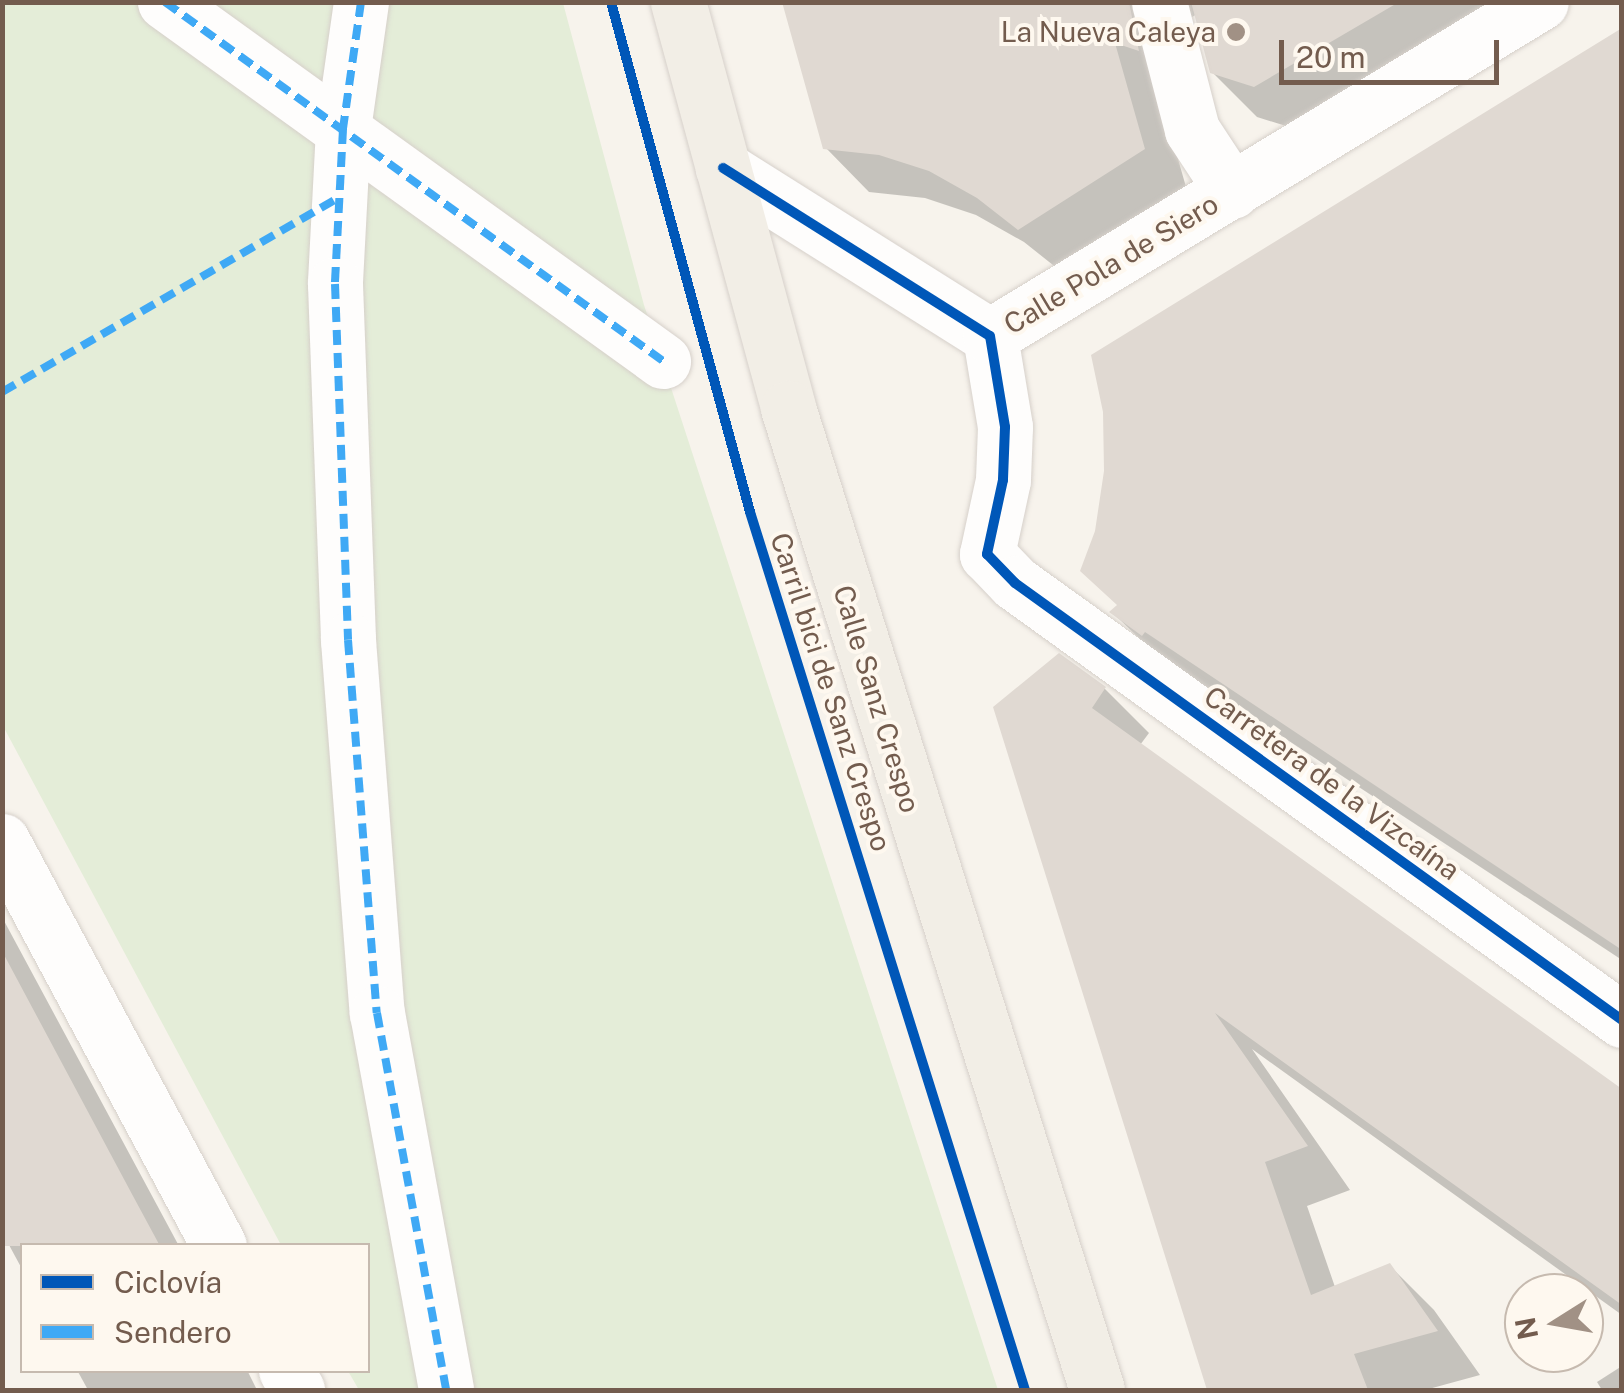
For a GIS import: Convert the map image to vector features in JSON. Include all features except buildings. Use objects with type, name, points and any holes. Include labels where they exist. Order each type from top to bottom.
[{"type":"main road","name":"Calle Sanz Crespo","points":[[678,2],[788,408],[1097,1390]]},
{"type":"street","points":[[164,2],[663,361]]},
{"type":"street","points":[[362,2],[343,128],[335,284],[359,803],[377,1013],[446,1390]]},
{"type":"street","points":[[1159,2],[1192,130],[1232,191]]},
{"type":"street","name":"Calle Pola de Siero","points":[[990,336],[1068,285],[1232,191],[1541,2]]},
{"type":"street","points":[[723,168],[990,336]]},
{"type":"street","name":"Carretera de la Vizcaína","points":[[990,336],[1005,428],[1003,480],[987,554],[1015,583],[1622,1020]]},
{"type":"street","points":[[2,841],[217,1243]]},
{"type":"green space","points":[[2,3],[563,3],[644,305],[998,1390],[359,1390],[349,1373],[370,1373],[370,1243],[280,1243],[3,726]]},
{"type":"marked path","points":[[165,2],[663,361]]},
{"type":"marked path","points":[[361,2],[343,129],[335,284],[348,640],[377,1013],[446,1390]]},
{"type":"marked path","points":[[2,392],[340,197]]},
{"type":"cycle path","name":"Carril bici de Sanz Crespo","points":[[611,2],[750,512],[1025,1390]]},
{"type":"cycle path","points":[[723,168],[990,336],[1005,427],[1003,480],[987,554],[1015,583],[1622,1020]]},
{"type":"place","name":"La Nueva Caleya","points":[[1236,32]]}]
